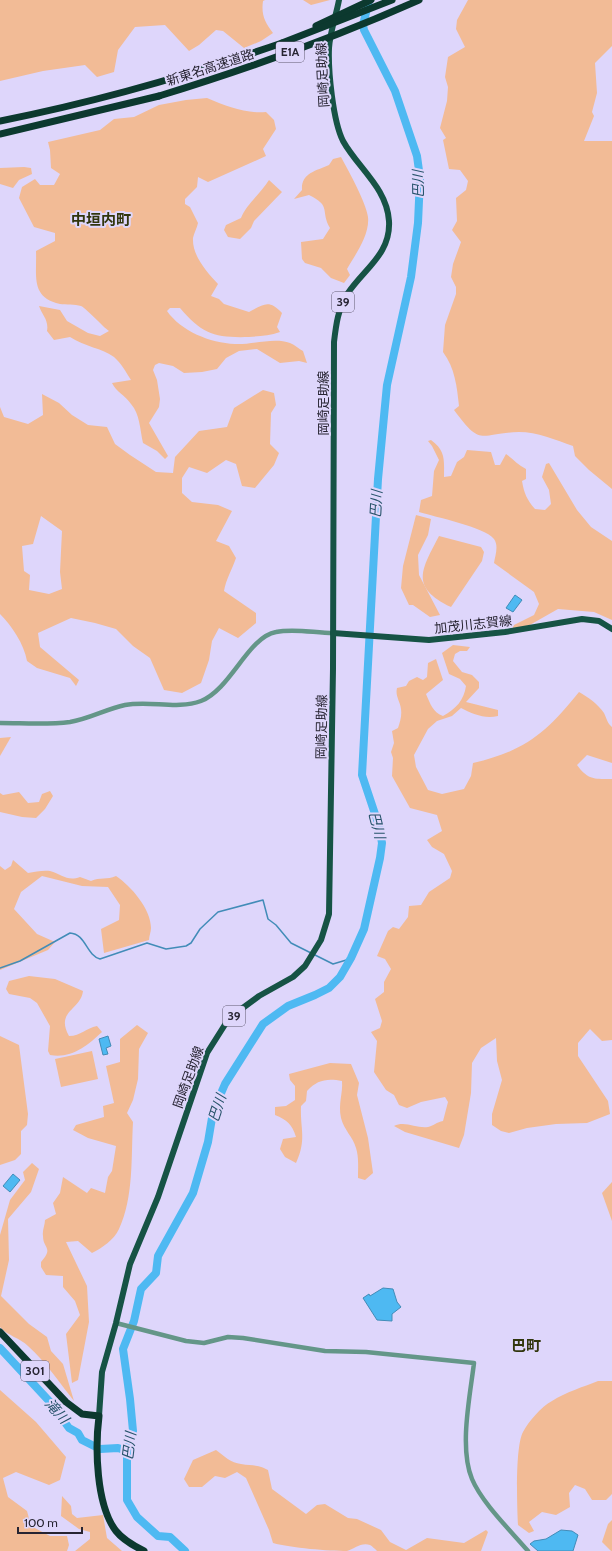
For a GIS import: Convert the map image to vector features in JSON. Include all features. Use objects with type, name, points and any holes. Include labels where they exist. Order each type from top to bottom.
[{"type":"highway","points":[[282,43],[371,0]]},
{"type":"highway","name":"新東名高速道路","points":[[0,121],[85,102],[179,77],[282,43],[392,0]]},
{"type":"highway","name":"新東名高速道路","points":[[0,134],[158,96],[273,59],[346,31],[419,0]]},
{"type":"highway","name":"301","points":[[0,1332],[66,1402],[82,1414],[98,1416]]},
{"type":"highway","points":[[98,1416],[96,1439],[99,1477],[109,1520],[121,1537],[144,1551]]},
{"type":"main road","name":"岡崎足助線","points":[[98,1416],[102,1372],[119,1324],[130,1264],[158,1197],[206,1053],[226,1023],[240,1010],[256,998],[293,977],[305,966],[321,940],[326,928],[330,898],[334,633],[335,330],[340,308],[348,292],[381,254],[388,235],[390,223],[388,208],[378,189],[344,141],[338,128],[329,49],[339,0]]},
{"type":"main road","name":"加茂川志賀線","points":[[334,633],[429,640],[505,632],[582,619],[599,621],[612,628]]},
{"type":"street","points":[[0,723],[70,722],[126,705],[183,704],[199,702],[217,690],[257,643],[266,636],[276,632],[286,631],[334,633]]},
{"type":"street","points":[[119,1324],[167,1337],[204,1343],[228,1337],[243,1338],[325,1351],[366,1352],[474,1363],[467,1422],[468,1462],[472,1478],[480,1492],[528,1551]]},
{"type":"shaded area","points":[[0,0],[265,0],[263,1],[263,14],[273,33],[261,41],[244,48],[223,31],[216,30],[199,45],[189,51],[165,25],[135,27],[118,50],[114,72],[97,77],[85,65],[43,71],[0,81]]},
{"type":"shaded area","points":[[303,0],[330,0],[311,5]]},
{"type":"shaded area","points":[[468,0],[612,0],[612,46],[595,63],[597,93],[592,112],[594,116],[584,141],[612,141],[612,489],[575,456],[573,446],[526,432],[482,436],[470,430],[454,410],[459,406],[456,385],[453,371],[443,352],[445,325],[456,294],[456,287],[451,277],[453,264],[461,242],[452,230],[457,221],[456,198],[466,190],[468,181],[460,170],[449,169],[443,140],[446,138],[440,128],[447,101],[448,87],[445,77],[448,57],[465,47],[456,29],[457,20]]},
{"type":"shaded area","points":[[207,98],[244,111],[266,112],[274,120],[276,129],[263,149],[266,156],[208,182],[198,177],[197,187],[185,199],[185,204],[190,207],[198,223],[193,238],[195,251],[201,263],[218,284],[211,296],[219,299],[224,304],[249,312],[263,305],[270,304],[282,313],[277,327],[280,332],[249,337],[227,337],[210,333],[203,329],[195,324],[180,308],[170,308],[167,311],[188,330],[197,335],[216,341],[235,344],[270,341],[284,341],[290,343],[303,351],[307,363],[299,361],[280,363],[257,349],[239,351],[226,358],[217,369],[202,372],[184,373],[173,366],[159,363],[155,365],[153,370],[157,380],[160,399],[159,407],[149,423],[168,456],[165,459],[157,451],[143,443],[138,417],[134,408],[112,383],[131,380],[117,359],[104,351],[70,337],[54,340],[47,331],[46,321],[39,306],[60,310],[67,321],[88,333],[100,336],[109,331],[81,306],[60,304],[50,301],[39,291],[36,277],[36,251],[55,241],[55,233],[34,227],[19,198],[22,187],[35,179],[40,185],[54,185],[60,174],[51,168],[48,142],[100,130],[114,119],[134,117],[159,105]]},
{"type":"shaded area","points":[[341,157],[361,195],[368,217],[367,231],[358,251],[347,269],[350,275],[344,283],[331,278],[321,268],[305,263],[302,259],[301,242],[323,239],[330,228],[321,202],[309,195],[294,199],[302,190],[302,184],[310,173],[329,165],[333,159]]},
{"type":"shaded area","points":[[0,168],[31,168],[32,174],[19,180],[13,188],[0,184]]},
{"type":"shaded area","points":[[269,180],[282,192],[254,221],[251,228],[240,239],[228,237],[224,230],[226,225],[241,218],[246,208]]},
{"type":"shaded area","points":[[263,390],[274,393],[276,405],[271,413],[270,444],[279,453],[274,465],[255,488],[242,486],[236,464],[226,460],[207,473],[189,467],[182,478],[182,493],[192,502],[218,505],[232,511],[216,541],[229,546],[236,558],[224,591],[256,613],[256,623],[238,638],[219,628],[212,641],[209,660],[201,683],[182,693],[164,690],[150,658],[133,646],[116,629],[71,618],[38,633],[40,647],[79,680],[76,686],[70,678],[37,668],[27,661],[17,636],[0,614],[0,407],[4,417],[28,424],[43,415],[42,394],[59,403],[72,415],[88,425],[107,427],[115,444],[156,472],[173,473],[175,457],[199,431],[227,427],[234,408]],"holes":[[[41,516],[62,531],[60,572],[62,589],[49,594],[29,590],[30,575],[24,571],[22,546],[33,544]]]},
{"type":"shaded area","points":[[431,440],[442,452],[444,461],[444,477],[451,476],[457,462],[464,457],[467,450],[491,452],[495,465],[500,465],[506,454],[526,469],[526,479],[522,481],[525,493],[535,509],[545,510],[551,504],[549,490],[542,477],[546,464],[549,463],[577,510],[591,527],[612,541],[612,620],[594,612],[558,609],[528,626],[513,628],[512,626],[534,615],[539,604],[534,592],[494,563],[496,548],[494,539],[481,530],[419,512],[421,500],[432,496],[434,471],[439,460],[428,441]]},
{"type":"shaded area","points":[[416,515],[431,519],[428,535],[418,555],[419,575],[440,615],[430,617],[413,605],[409,605],[401,588],[403,566]]},
{"type":"shaded area","points":[[439,536],[481,547],[484,552],[482,561],[451,607],[438,600],[429,592],[424,584],[424,568]]},
{"type":"shaded area","points":[[453,645],[470,647],[467,651],[460,651],[455,654],[453,661],[462,672],[472,675],[479,682],[479,688],[466,702],[498,710],[498,716],[483,716],[461,708],[452,716],[437,721],[428,729],[414,755],[416,767],[428,790],[442,794],[464,789],[471,776],[473,763],[507,753],[533,738],[556,719],[579,692],[599,707],[612,727],[612,763],[587,755],[577,765],[585,774],[592,778],[612,779],[612,1040],[602,1041],[590,1029],[578,1043],[578,1056],[608,1101],[610,1114],[587,1123],[556,1124],[527,1128],[509,1133],[501,1131],[492,1125],[492,1114],[502,1080],[497,1061],[496,1038],[481,1048],[472,1063],[471,1093],[464,1135],[459,1148],[405,1132],[394,1126],[398,1124],[407,1124],[420,1127],[432,1126],[443,1121],[448,1102],[445,1097],[421,1102],[407,1108],[399,1105],[394,1095],[386,1090],[374,1072],[377,1041],[371,1032],[380,1028],[382,1021],[375,999],[384,992],[384,982],[391,969],[385,959],[377,956],[388,931],[393,927],[399,929],[408,917],[409,906],[421,905],[429,892],[450,878],[452,871],[444,854],[432,847],[427,840],[442,831],[437,815],[410,808],[392,776],[393,758],[391,752],[394,743],[392,731],[398,728],[401,714],[397,688],[406,686],[409,681],[417,677],[423,680],[427,677],[428,663],[436,659],[443,680],[426,694],[432,707],[440,715],[443,716],[452,710],[459,704],[466,686],[460,679],[449,674],[442,653]]},
{"type":"shaded area","points":[[11,737],[0,756],[0,738]]},
{"type":"shaded area","points":[[50,791],[53,796],[45,809],[36,818],[22,817],[0,812],[0,793],[3,795],[19,792],[28,803],[39,802],[42,794]]},
{"type":"shaded area","points":[[13,860],[28,873],[50,871],[72,879],[80,877],[91,881],[116,876],[134,892],[148,913],[151,930],[149,940],[104,953],[101,929],[119,920],[120,905],[108,887],[82,886],[42,876],[21,892],[14,909],[37,934],[55,942],[48,950],[0,970],[0,866],[5,870],[11,866]]},
{"type":"shaded area","points":[[29,976],[55,979],[83,991],[78,1003],[70,1011],[65,1021],[69,1036],[77,1035],[97,1026],[102,1032],[90,1042],[72,1053],[58,1056],[50,1055],[48,1051],[50,1026],[37,1003],[30,998],[9,994],[6,989],[9,981]]},
{"type":"shaded area","points":[[137,1025],[148,1033],[139,1049],[138,1079],[133,1100],[127,1113],[133,1122],[131,1177],[124,1217],[114,1237],[104,1246],[92,1253],[78,1241],[66,1242],[87,1286],[89,1322],[78,1380],[72,1383],[66,1334],[80,1315],[75,1301],[63,1287],[63,1276],[46,1275],[41,1267],[41,1262],[47,1253],[47,1248],[43,1240],[45,1220],[56,1214],[53,1203],[60,1193],[63,1177],[87,1193],[91,1188],[105,1193],[108,1177],[112,1171],[116,1146],[88,1138],[73,1130],[76,1125],[104,1117],[103,1106],[114,1103],[106,1066],[120,1062],[120,1039]]},
{"type":"shaded area","points":[[0,1036],[19,1045],[28,1114],[27,1125],[21,1131],[21,1154],[15,1160],[0,1165]]},
{"type":"shaded area","points":[[92,1051],[98,1079],[61,1087],[55,1059]]},
{"type":"shaded area","points":[[330,1063],[351,1064],[359,1083],[357,1095],[368,1138],[373,1173],[365,1180],[358,1178],[358,1159],[356,1148],[341,1118],[340,1108],[342,1081],[327,1080],[319,1082],[307,1091],[306,1101],[301,1106],[302,1141],[296,1163],[285,1157],[280,1149],[283,1139],[296,1137],[293,1129],[288,1123],[275,1115],[275,1107],[286,1106],[295,1100],[295,1086],[290,1080],[289,1074]]},
{"type":"shaded area","points":[[32,1163],[39,1169],[31,1192],[8,1219],[9,1260],[1,1296],[29,1324],[47,1337],[51,1351],[63,1364],[74,1401],[47,1365],[35,1352],[25,1343],[7,1333],[0,1327],[0,1235],[10,1200],[25,1180],[23,1172]]},
{"type":"shaded area","points":[[612,1182],[612,1221],[602,1193]]},
{"type":"shaded area","points":[[598,1381],[612,1381],[612,1494],[606,1500],[592,1500],[585,1489],[575,1485],[569,1493],[570,1507],[556,1515],[542,1512],[529,1522],[534,1531],[529,1533],[518,1525],[518,1463],[520,1440],[523,1432],[536,1415],[548,1404],[569,1392]]},
{"type":"shaded area","points":[[0,1390],[36,1422],[66,1457],[60,1480],[49,1485],[16,1472],[3,1478],[8,1497],[27,1511],[31,1526],[50,1536],[67,1536],[69,1545],[67,1551],[0,1551]]},
{"type":"shaded area","points":[[216,1450],[234,1462],[258,1466],[268,1470],[272,1489],[306,1514],[317,1505],[325,1504],[348,1518],[357,1519],[381,1530],[390,1542],[406,1550],[427,1538],[464,1543],[486,1530],[488,1532],[481,1551],[377,1551],[371,1545],[367,1544],[347,1551],[339,1551],[300,1548],[273,1543],[269,1530],[246,1478],[237,1472],[225,1478],[215,1476],[202,1487],[189,1487],[184,1479],[193,1460]]},
{"type":"shaded area","points":[[62,1496],[71,1506],[72,1514],[77,1518],[103,1515],[107,1538],[122,1551],[75,1551],[90,1539],[90,1532],[79,1529],[61,1516]]},
{"type":"shaded area","points":[[612,1520],[611,1551],[602,1542],[608,1524]]},
{"type":"water","points":[[515,595],[522,600],[513,612],[506,608]]},
{"type":"water","points":[[108,1036],[111,1046],[106,1048],[108,1054],[103,1055],[99,1039]]},
{"type":"water","points":[[13,1174],[20,1180],[10,1192],[3,1186]]},
{"type":"water","points":[[383,1288],[393,1289],[397,1302],[401,1307],[392,1314],[392,1321],[377,1320],[363,1298],[369,1294],[370,1296]]},
{"type":"water","points":[[561,1530],[572,1531],[578,1535],[573,1551],[538,1551],[530,1544],[534,1541],[546,1539]]},
{"type":"waterway","name":"巴川","points":[[185,1551],[170,1537],[158,1536],[137,1517],[127,1500],[127,1451],[133,1431],[123,1349],[134,1321],[141,1289],[156,1273],[158,1256],[193,1193],[208,1142],[213,1112],[225,1084],[263,1024],[288,1006],[329,988],[340,977],[351,958],[364,929],[382,843],[379,826],[362,775],[378,479],[387,385],[411,277],[418,223],[420,178],[417,156],[395,91],[364,30],[363,25],[369,0]]},
{"type":"waterway","points":[[0,968],[20,961],[70,933],[79,937],[95,957],[100,959],[147,943],[166,949],[186,946],[191,943],[200,929],[218,912],[263,900],[268,919],[276,925],[291,943],[311,953]]},
{"type":"waterway","points":[[315,955],[333,964],[353,958]]},
{"type":"waterway","name":"滝川","points":[[0,1348],[50,1402],[69,1428],[78,1433],[82,1440],[100,1449],[118,1448],[127,1451]]},
{"type":"district","name":"中垣内町","points":[[101,220]]},
{"type":"district","name":"巴町","points":[[526,1346]]}]
